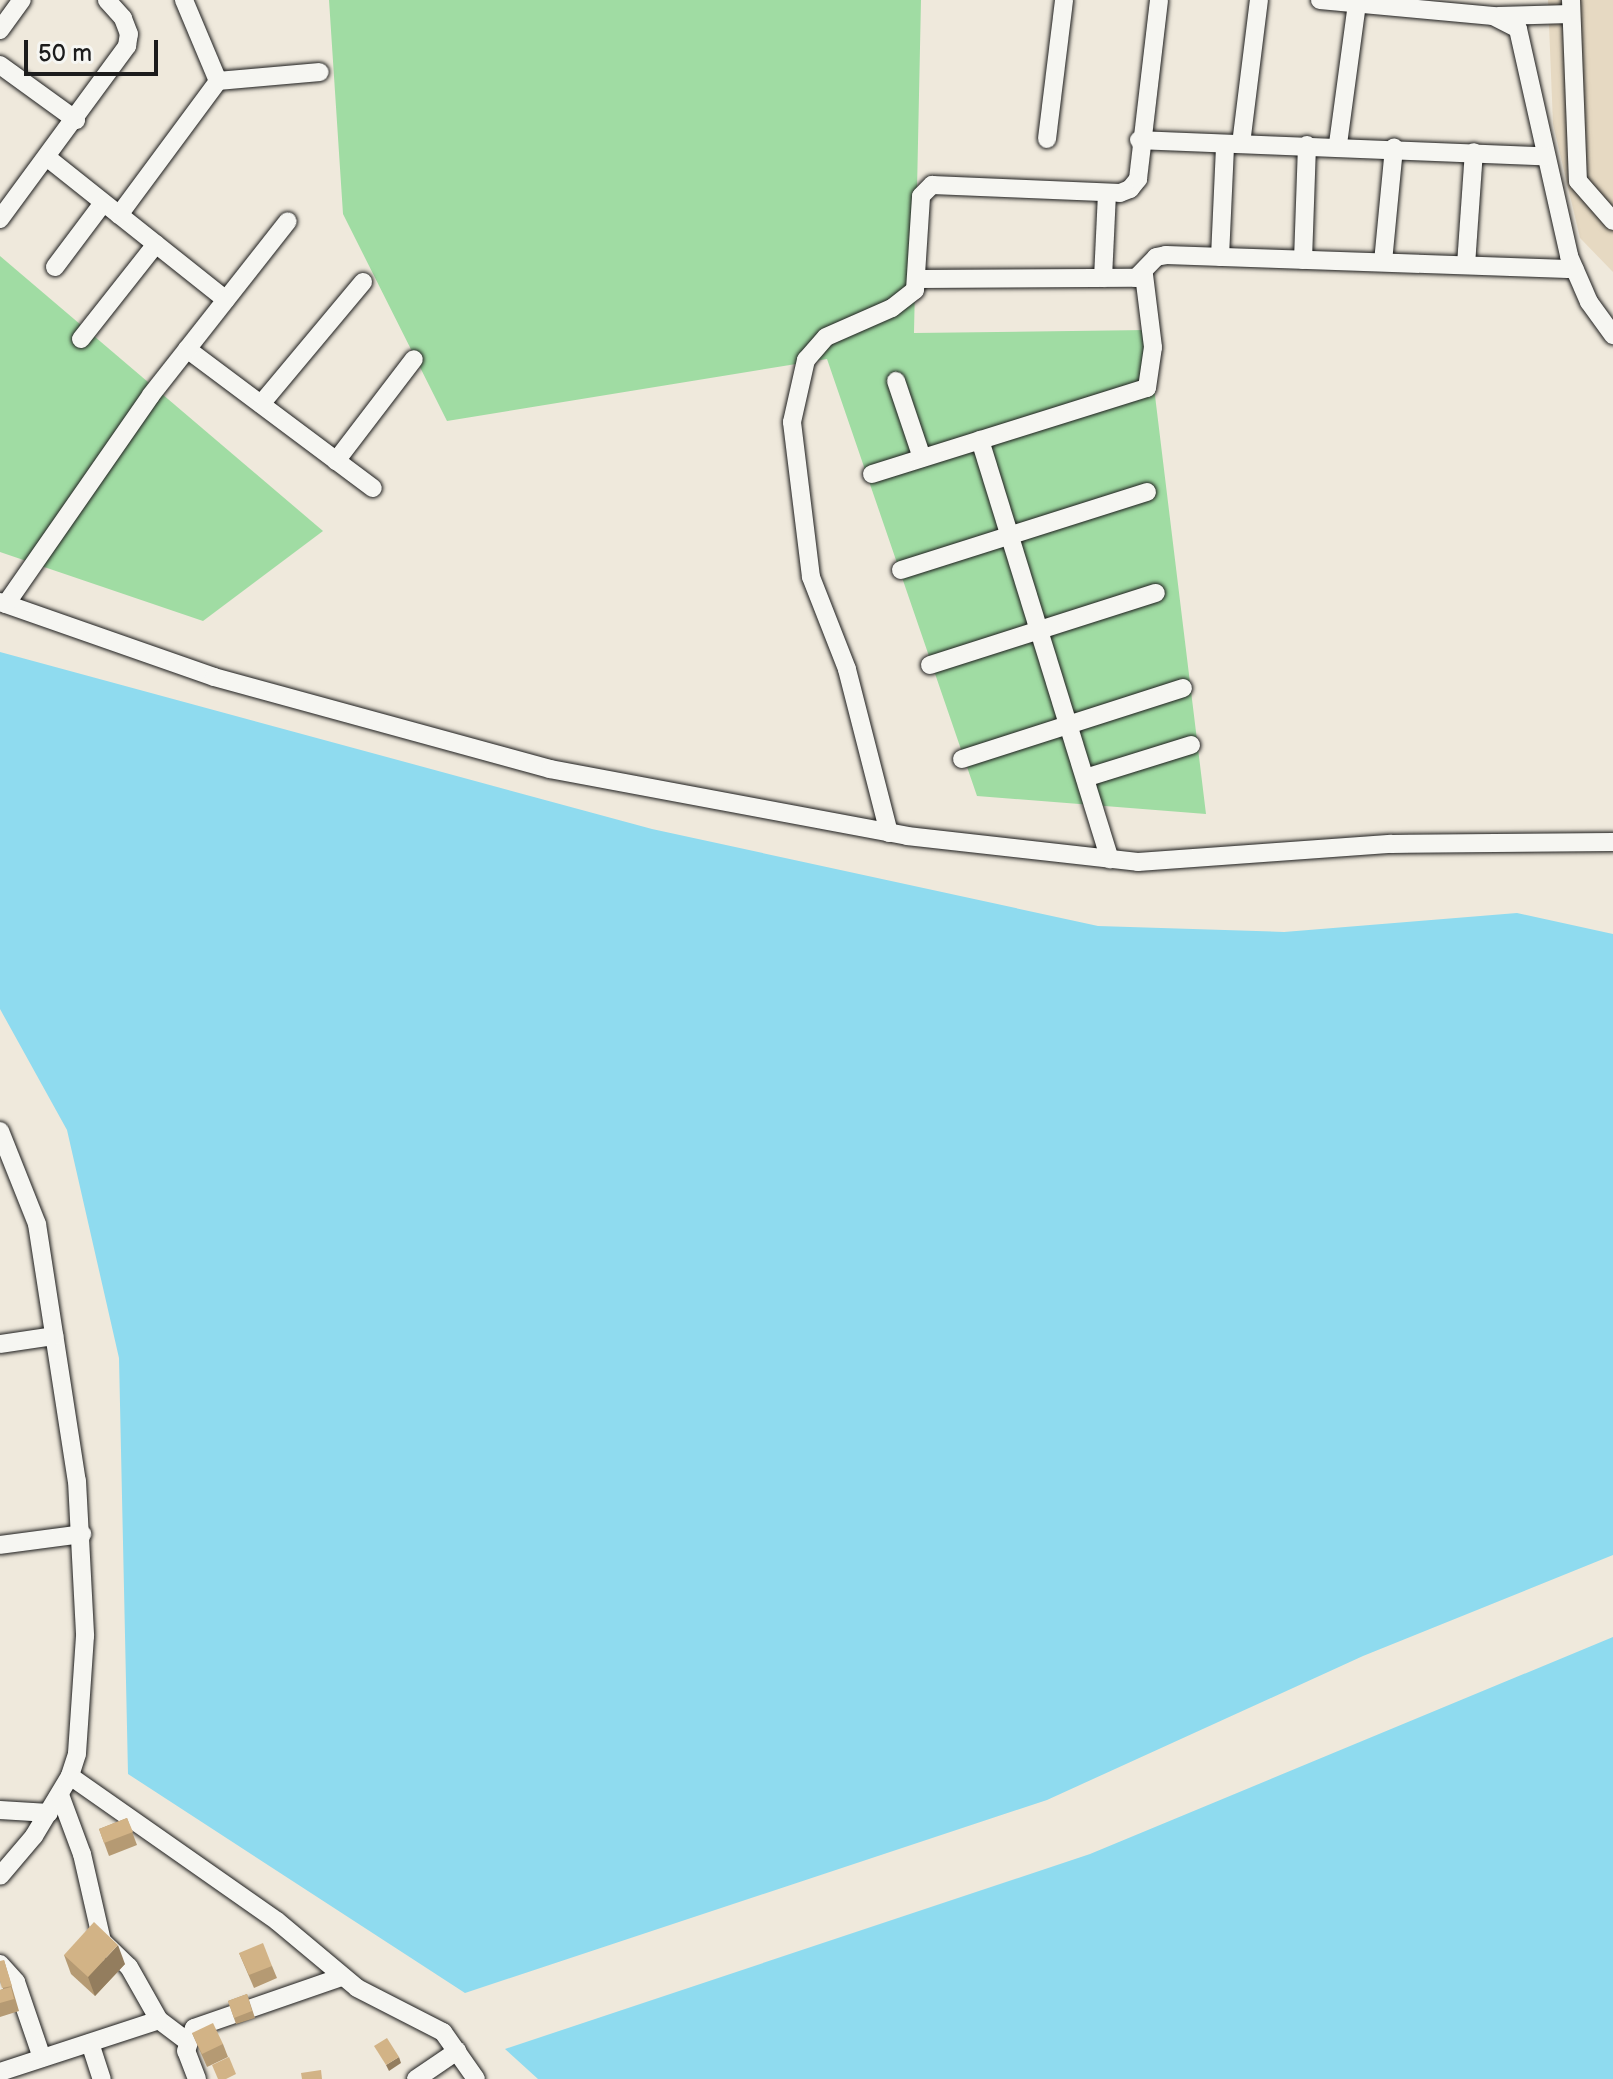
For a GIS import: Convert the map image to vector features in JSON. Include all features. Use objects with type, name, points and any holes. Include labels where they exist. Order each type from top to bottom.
[{"type":"street","points":[[0,30],[22,0]]},
{"type":"street","points":[[2,212],[49,159],[127,46],[123,18],[107,0]]},
{"type":"street","points":[[184,0],[218,81]]},
{"type":"street","points":[[1047,139],[1064,0]]},
{"type":"street","points":[[889,833],[847,669],[811,577],[792,422],[814,348],[906,301],[918,279],[921,196],[932,185],[1107,193],[1130,189],[1138,179],[1139,140],[1159,0]]},
{"type":"street","points":[[1220,257],[1233,145],[1259,0]]},
{"type":"street","points":[[1320,0],[1493,16],[1571,7],[1578,181],[1613,221]]},
{"type":"street","points":[[1338,144],[1357,4]]},
{"type":"street","points":[[1493,16],[1509,21],[1524,40],[1545,156],[1575,269],[1613,335]]},
{"type":"street","points":[[0,65],[76,120]]},
{"type":"street","points":[[119,215],[218,81],[320,72]]},
{"type":"street","points":[[1139,140],[1233,145],[1338,144],[1545,156]]},
{"type":"street","points":[[1303,260],[1307,145]]},
{"type":"street","points":[[1383,262],[1394,148]]},
{"type":"street","points":[[1466,265],[1474,152]]},
{"type":"street","points":[[49,159],[226,300]]},
{"type":"street","points":[[1103,278],[1107,193]]},
{"type":"street","points":[[55,267],[103,203]]},
{"type":"street","points":[[288,221],[187,349],[3,603],[214,677],[550,769],[889,833],[1110,859],[1230,858],[1391,844],[1613,842]]},
{"type":"street","points":[[81,339],[156,244]]},
{"type":"street","points":[[872,474],[1147,388],[1153,347],[1144,275],[1156,257],[1575,269]]},
{"type":"street","points":[[918,279],[1144,275]]},
{"type":"street","points":[[261,404],[363,282]]},
{"type":"street","points":[[187,349],[373,488]]},
{"type":"street","points":[[336,461],[414,359]]},
{"type":"street","points":[[896,381],[922,458]]},
{"type":"street","points":[[980,440],[1110,859]]},
{"type":"street","points":[[901,570],[1147,492]]},
{"type":"street","points":[[930,665],[1156,593]]},
{"type":"street","points":[[962,759],[1183,688]]},
{"type":"street","points":[[1085,778],[1191,745]]},
{"type":"street","points":[[0,1131],[21,1177],[37,1224],[82,1534],[85,1636],[77,1754],[70,1776],[49,1813],[0,1876]]},
{"type":"street","points":[[0,1180],[21,1177]]},
{"type":"street","points":[[0,1344],[54,1336]]},
{"type":"street","points":[[0,1545],[82,1534]]},
{"type":"street","points":[[70,1776],[277,1921],[341,1977],[443,2032],[476,2079]]},
{"type":"street","points":[[60,1795],[89,1878],[102,1941],[129,1967],[159,2020],[186,2040],[197,2079]]},
{"type":"street","points":[[0,1810],[49,1813]]},
{"type":"street","points":[[0,1964],[16,1982],[35,2067]]},
{"type":"street","points":[[186,2040],[194,2028],[341,1977]]},
{"type":"street","points":[[0,2072],[35,2067],[90,2043],[159,2020]]},
{"type":"street","points":[[90,2043],[102,2079]]},
{"type":"street","points":[[416,2079],[457,2051]]},
{"type":"shaded area","points":[[1548,0],[1613,0],[1613,272],[1580,238],[1553,124]]},
{"type":"green space","points":[[329,0],[921,0],[914,333],[1147,330],[1206,814],[977,796],[827,359],[447,421],[343,214]]},
{"type":"green space","points":[[0,256],[323,531],[203,621],[0,552]]},
{"type":"water","points":[[0,652],[652,829],[1098,926],[1284,932],[1517,913],[1613,934],[1613,1555],[1363,1656],[1047,1800],[465,1993],[128,1774],[119,1358],[67,1130],[0,1009]]},
{"type":"water","points":[[1613,1637],[1613,2079],[538,2079],[505,2049],[1090,1854]]},
{"type":"building","points":[[127,1818],[133,1832],[104,1843],[99,1829]]},
{"type":"building","points":[[94,1922],[118,1945],[88,1977],[64,1955]]},
{"type":"building","points":[[263,1943],[272,1966],[249,1975],[239,1953]]},
{"type":"building","points":[[4,1960],[12,1986],[2,1988],[0,1961]]},
{"type":"building","points":[[11,1987],[14,1999],[0,2003],[0,1990]]},
{"type":"building","points":[[247,1994],[252,2011],[234,2018],[228,2001]]},
{"type":"building","points":[[213,2023],[223,2044],[202,2054],[192,2033]]},
{"type":"building","points":[[387,2038],[399,2057],[386,2065],[374,2046]]},
{"type":"building","points":[[229,2057],[236,2074],[218,2079],[212,2065]]},
{"type":"building","points":[[321,2070],[322,2079],[302,2079],[301,2073]]}]
